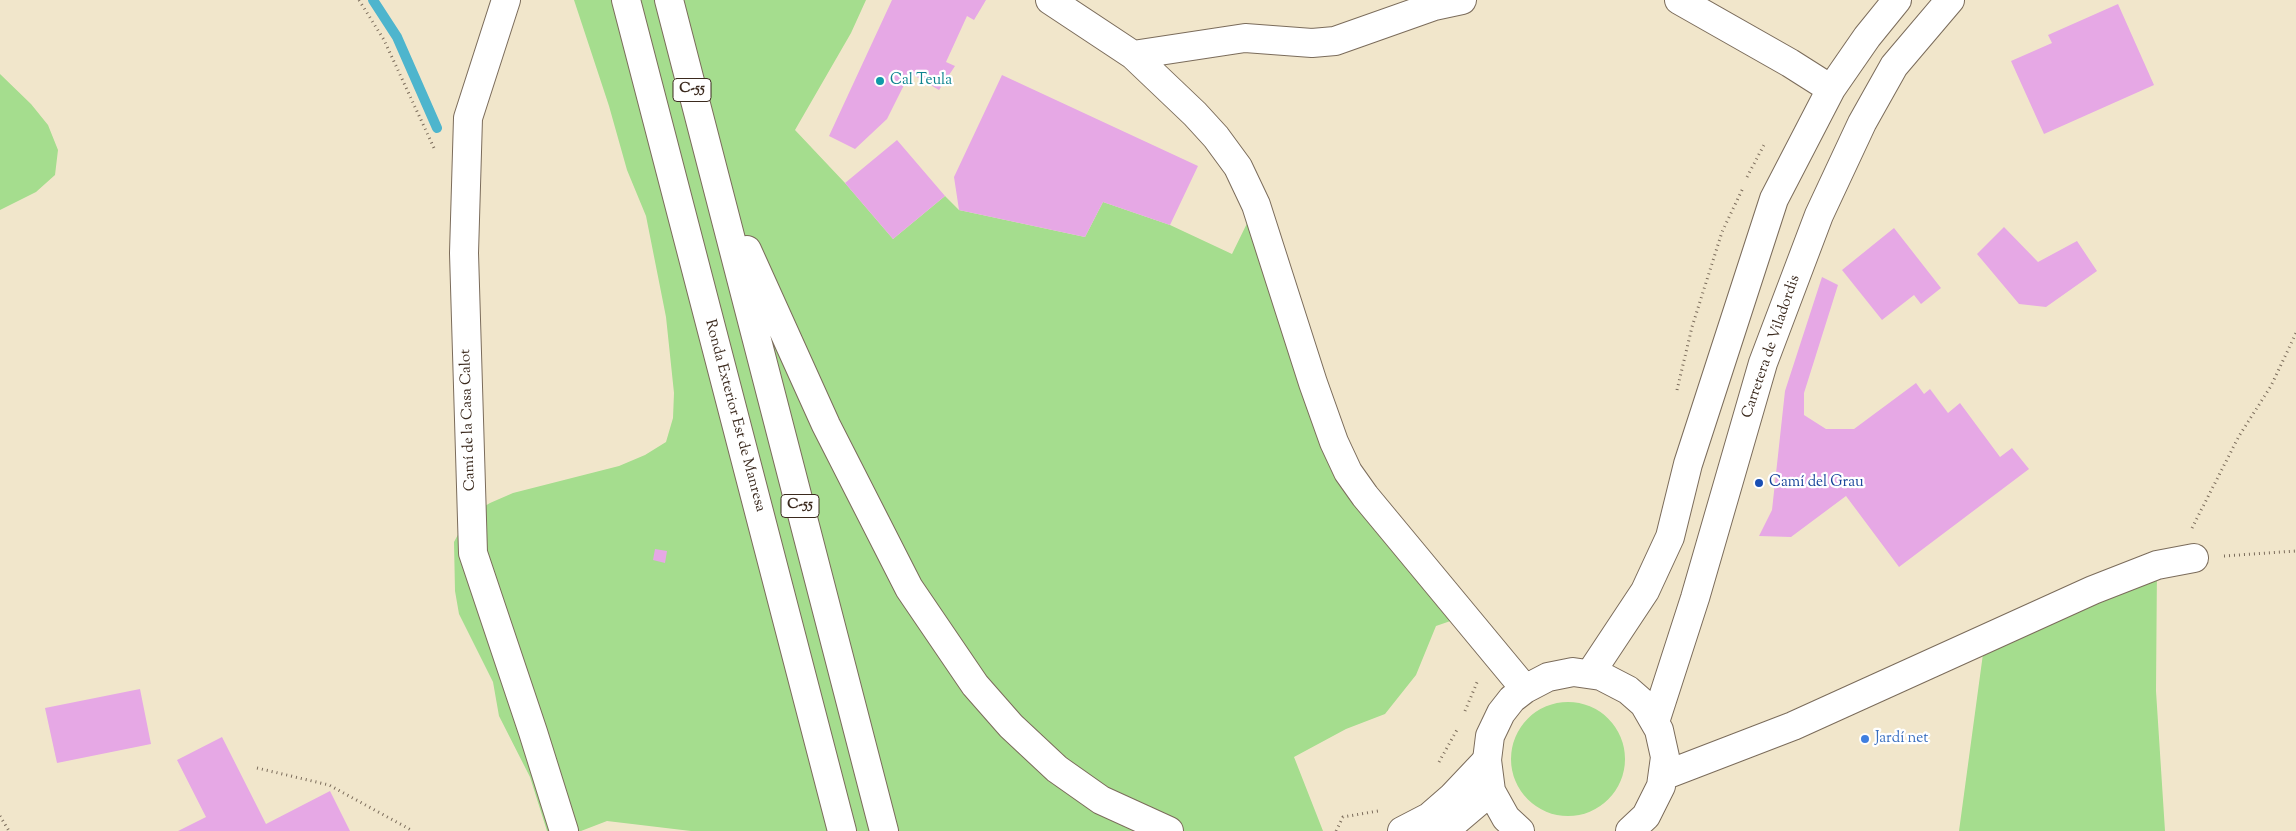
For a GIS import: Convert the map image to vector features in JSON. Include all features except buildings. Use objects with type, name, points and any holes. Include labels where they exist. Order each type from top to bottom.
[{"type":"main road","name":"Camí de la Casa Calot","points":[[506,0],[468,118],[464,253],[473,553],[534,732],[564,831]]},
{"type":"main road","name":"Ronda Exterior Est de Manresa","points":[[626,0],[842,831]]},
{"type":"main road","name":"C-55","points":[[669,0],[884,831]]},
{"type":"main road","points":[[1050,0],[1133,55],[1195,114],[1216,137],[1238,167],[1256,205],[1313,383],[1334,442],[1348,472],[1364,496],[1525,689]]},
{"type":"main road","points":[[1133,55],[1245,38],[1312,43],[1335,41],[1434,6],[1462,0]]},
{"type":"main road","points":[[1679,0],[1790,63],[1831,89]]},
{"type":"main road","points":[[1590,674],[1645,591],[1670,537],[1688,464],[1774,199],[1831,89],[1867,37],[1897,0]]},
{"type":"main road","name":"Carretera de Viladordis","points":[[1656,722],[1698,589],[1763,363],[1819,215],[1862,123],[1894,66],[1950,0]]},
{"type":"main road","points":[[715,181],[826,425],[909,588],[975,685],[1011,726],[1057,769],[1101,800],[1169,831]]},
{"type":"main road","points":[[1663,776],[1793,726],[2093,590],[2157,565],[2187,559]]},
{"type":"main road","points":[[1520,831],[1506,818],[1492,791],[1486,760],[1490,736],[1506,706],[1525,689],[1540,680],[1573,672],[1590,674],[1610,680],[1628,690],[1644,704],[1656,722],[1664,748],[1663,776],[1657,797],[1635,829]]},
{"type":"main road","points":[[1402,831],[1429,817],[1452,797],[1486,760]]},
{"type":"main road","points":[[1444,831],[1492,791]]},
{"type":"path","points":[[358,0],[384,40],[435,149]]},
{"type":"path","points":[[2296,333],[2271,386],[2239,436],[2190,532],[2187,559],[2296,551]]},
{"type":"path","points":[[257,768],[330,785],[413,831]]},
{"type":"path","points":[[0,816],[9,831]]},
{"type":"green space","points":[[574,0],[866,0],[851,33],[795,130],[845,183],[893,239],[945,196],[959,210],[1085,237],[1103,202],[1170,225],[1232,254],[1256,205],[1334,442],[1465,616],[1436,626],[1416,675],[1385,714],[1346,729],[1294,757],[1323,831],[691,831],[607,821],[581,831],[547,831],[530,777],[499,716],[493,682],[459,614],[455,591],[454,542],[468,516],[490,503],[513,493],[619,466],[645,455],[666,442],[673,418],[674,393],[666,317],[646,216],[627,170],[609,106]]},
{"type":"green space","points":[[0,74],[31,104],[48,125],[58,150],[55,175],[36,192],[0,210]]},
{"type":"green space","points":[[2157,565],[2156,691],[2165,831],[1959,831],[1985,639]]},
{"type":"green space","points":[[1568,702],[1590,706],[1608,719],[1621,737],[1625,759],[1621,781],[1608,799],[1590,812],[1568,816],[1546,812],[1528,799],[1515,781],[1511,759],[1515,737],[1528,719],[1546,706]]},
{"type":"waterway","points":[[373,0],[397,37],[437,128]]},
{"type":"place","name":"Cal Teula","points":[[880,81]]},
{"type":"place","name":"Camí del Grau","points":[[1759,483]]},
{"type":"place","name":"Jardí net","points":[[1865,739]]}]
